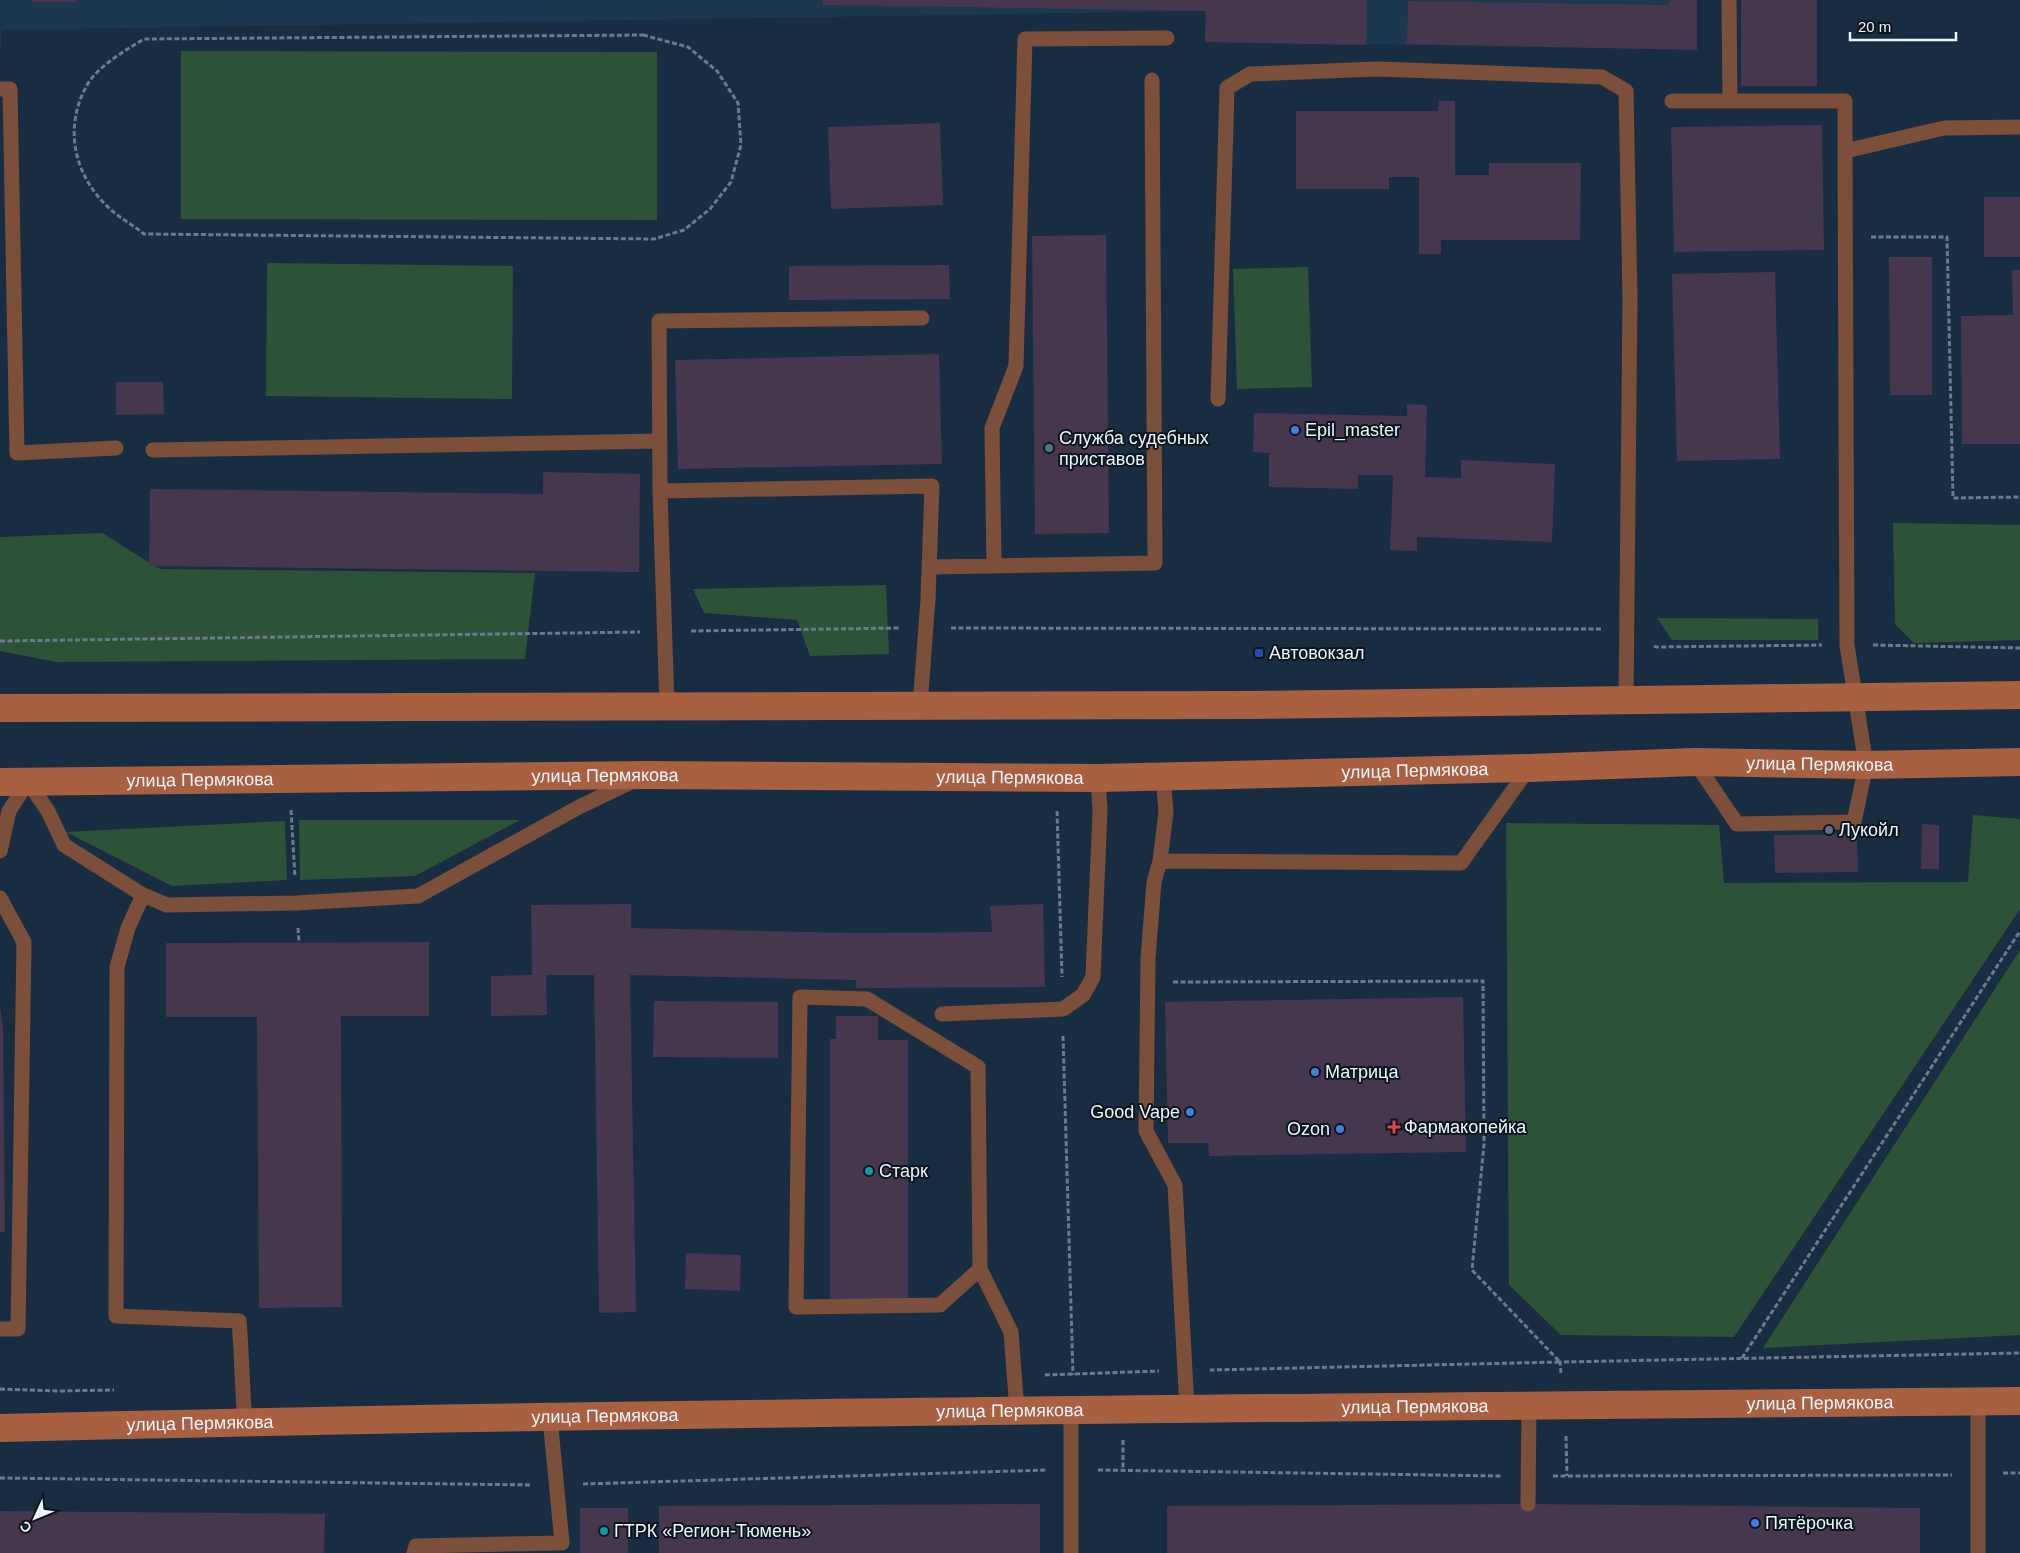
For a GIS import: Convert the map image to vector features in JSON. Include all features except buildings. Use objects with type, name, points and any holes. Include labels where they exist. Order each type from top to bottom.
[{"type":"main road","points":[[0,708],[1252,705],[2020,695]]},
{"type":"main road","name":"улица Пермякова","points":[[0,782],[645,775],[1098,778],[1529,768],[1695,762],[1866,765],[2020,762]]},
{"type":"main road","name":"улица Пермякова","points":[[0,1428],[245,1422],[1071,1410],[2020,1401]]},
{"type":"lane","points":[[1729,0],[1730,100]]},
{"type":"lane","points":[[994,566],[992,428],[1016,366],[1025,39],[1167,38]]},
{"type":"lane","points":[[1218,399],[1227,88],[1250,74],[1377,69],[1602,77],[1626,91],[1630,298],[1626,701]]},
{"type":"lane","points":[[929,567],[1155,562],[1152,80]]},
{"type":"lane","points":[[0,89],[10,89],[17,453],[116,448]]},
{"type":"lane","points":[[1672,100],[1845,101],[1847,645],[1866,765],[1854,822],[1737,824],[1695,762]]},
{"type":"lane","points":[[1845,151],[1944,128],[2020,127]]},
{"type":"lane","points":[[667,707],[660,491],[659,321],[922,318]]},
{"type":"lane","points":[[153,450],[660,441]]},
{"type":"lane","points":[[660,491],[932,486],[920,706]]},
{"type":"lane","points":[[1160,861],[1461,863],[1529,768]]},
{"type":"lane","points":[[0,851],[9,811],[28,782],[48,811],[64,845],[143,895],[167,905],[296,903],[418,896],[579,807],[645,775]]},
{"type":"lane","points":[[1163,777],[1166,812],[1160,861],[1154,882],[1148,959],[1146,1131],[1175,1185],[1187,1409]]},
{"type":"lane","points":[[942,1014],[1062,1008],[1083,995],[1093,977],[1100,811],[1098,778]]},
{"type":"lane","points":[[143,895],[128,928],[116,967],[116,1316],[239,1321],[243,1362],[242,1388],[245,1422]]},
{"type":"lane","points":[[0,898],[24,942],[18,1329],[0,1329]]},
{"type":"lane","points":[[980,1270],[940,1305],[796,1306],[800,997],[867,999],[978,1066],[980,1270],[1011,1332],[1015,1363],[1017,1411]]},
{"type":"lane","points":[[1978,1401],[1978,1553]]},
{"type":"lane","points":[[1528,1504],[1529,1406]]},
{"type":"lane","points":[[1071,1410],[1071,1553]]},
{"type":"lane","points":[[414,1553],[416,1546],[563,1548],[550,1418]]},
{"type":"path","points":[[643,35],[688,47],[717,71],[738,103],[741,145],[731,182],[710,209],[684,230],[654,239],[144,234],[110,208],[86,178],[74,148],[74,117],[86,86],[111,59],[144,39],[643,35]]},
{"type":"path","points":[[1846,236],[1947,237],[1953,498],[2020,497]]},
{"type":"path","points":[[0,641],[925,628],[1627,629]]},
{"type":"path","points":[[1057,810],[1073,1375]]},
{"type":"path","points":[[1742,1358],[2020,931]]},
{"type":"path","points":[[0,1478],[556,1485],[1071,1469],[1528,1477],[1978,1475],[2020,1473]]},
{"type":"shaded area","points":[[0,0],[1697,0],[1697,49],[1205,42],[1205,11],[2,30],[0,57]]},
{"type":"green space","points":[[181,51],[657,52],[657,220],[181,219]]},
{"type":"green space","points":[[267,263],[513,266],[512,399],[266,396]]},
{"type":"green space","points":[[1308,267],[1312,387],[1237,389],[1233,269]]},
{"type":"green space","points":[[1893,523],[2020,525],[2020,640],[1914,643],[1895,624]]},
{"type":"green space","points":[[102,533],[160,569],[535,573],[525,659],[56,662],[0,651],[0,537]]},
{"type":"green space","points":[[886,585],[889,654],[810,656],[797,620],[704,613],[693,589]]},
{"type":"green space","points":[[1657,618],[1818,619],[1818,640],[1672,640]]},
{"type":"green space","points":[[1973,815],[2020,819],[2020,909],[1734,1337],[1561,1335],[1509,1285],[1506,823],[1719,825],[1724,883],[1968,882]]},
{"type":"green space","points":[[299,820],[520,820],[415,876],[300,880]]},
{"type":"green space","points":[[285,821],[287,880],[172,886],[66,832]]},
{"type":"green space","points":[[2020,950],[2020,1335],[1763,1348]]},
{"type":"place","name":"Epil_master","points":[[1295,430]]},
{"type":"place","name":"Служба судебных приставов","points":[[1049,448]]},
{"type":"place","name":"Автовокзал","points":[[1259,653]]},
{"type":"place","name":"Лукойл","points":[[1829,830]]},
{"type":"place","name":"Матрица","points":[[1315,1072]]},
{"type":"place","name":"Good Vape","points":[[1190,1112]]},
{"type":"place","name":"Фармакопейка","points":[[1394,1127]]},
{"type":"place","name":"Ozon","points":[[1340,1129]]},
{"type":"place","name":"Старк","points":[[869,1171]]},
{"type":"place","name":"Пятёрочка","points":[[1755,1523]]},
{"type":"place","name":"ГТРК «Регион-Тюмень»","points":[[604,1531]]}]
